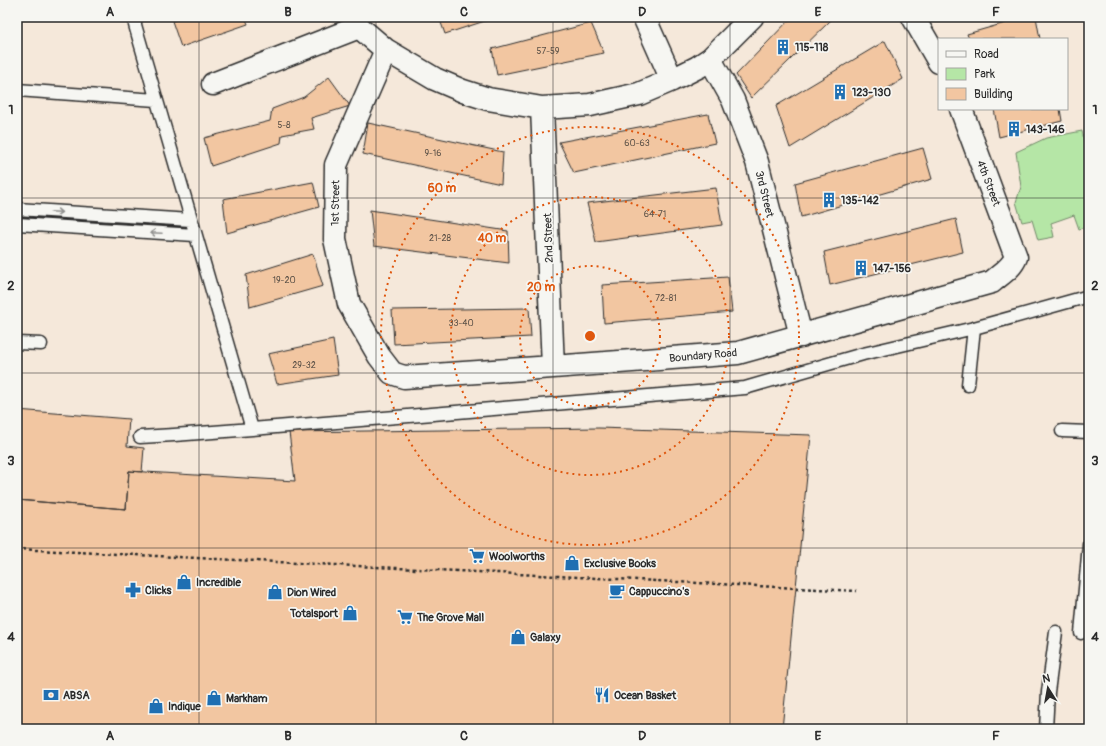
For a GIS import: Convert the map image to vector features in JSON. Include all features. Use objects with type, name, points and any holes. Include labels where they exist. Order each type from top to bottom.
[{"type":"street","points":[[644,17],[672,80]]},
{"type":"street","points":[[213,84],[357,22],[386,50],[435,79],[463,91],[488,98],[542,108],[590,105],[639,94],[698,67],[710,59],[752,17]]},
{"type":"street","points":[[913,17],[938,60]]},
{"type":"street","name":"1st Street","points":[[379,356],[349,304],[335,238],[336,165],[386,50]]},
{"type":"street","name":"3rd Street","points":[[710,59],[733,100],[757,162],[801,336]]},
{"type":"street","name":"2nd Street","points":[[542,108],[553,367]]},
{"type":"street","name":"4th Street","points":[[961,110],[1016,257]]},
{"type":"street","name":"Boundary Road","points":[[379,356],[392,373],[404,377],[738,353],[992,282],[1010,267],[1016,257]]},
{"type":"lane","points":[[132,20],[252,429]]},
{"type":"lane","points":[[17,90],[156,100]]},
{"type":"lane","points":[[17,209],[191,220]]},
{"type":"lane","points":[[17,224],[195,235]]},
{"type":"lane","points":[[140,437],[174,436],[745,388],[863,354],[974,328],[1089,296]]},
{"type":"lane","points":[[968,385],[974,328]]},
{"type":"lane","points":[[17,343],[41,344]]},
{"type":"lane","points":[[1062,431],[1089,432]]},
{"type":"lane","points":[[1082,633],[1089,544]]},
{"type":"lane","points":[[1046,729],[1048,692],[1056,632]]},
{"type":"path","points":[[17,549],[857,591]]},
{"type":"green space","points":[[1082,131],[1089,165],[1089,226],[1079,229],[1074,215],[1051,223],[1054,237],[1038,240],[1032,220],[1022,222],[1016,202],[1021,187],[1016,152],[1046,138]]},
{"type":"building","points":[[183,17],[245,17],[248,24],[181,47],[172,21]]},
{"type":"building","points":[[439,17],[497,17],[445,34]]},
{"type":"building","name":"115-118","points":[[792,17],[828,17],[831,20],[751,98],[736,75]]},
{"type":"building","points":[[1026,17],[1036,17],[1040,38],[969,38],[967,34]]},
{"type":"building","points":[[591,23],[604,53],[497,75],[492,49]]},
{"type":"building","name":"123-130","points":[[885,41],[903,79],[790,148],[776,106]]},
{"type":"building","points":[[329,77],[350,106],[311,118],[314,129],[282,135],[281,143],[211,166],[204,138],[270,121],[272,109],[304,97]]},
{"type":"building","name":"143-146","points":[[994,110],[1060,110],[1062,121],[999,137]]},
{"type":"building","points":[[708,114],[715,143],[574,173],[559,142]]},
{"type":"building","points":[[368,123],[503,152],[501,184],[363,154]]},
{"type":"building","name":"135-142","points":[[923,148],[932,179],[801,217],[795,183]]},
{"type":"building","points":[[313,182],[319,207],[227,233],[223,199]]},
{"type":"building","points":[[716,188],[722,225],[596,242],[587,203]]},
{"type":"building","points":[[370,210],[508,231],[509,263],[374,246]]},
{"type":"building","name":"147-156","points":[[956,219],[963,252],[830,285],[824,252]]},
{"type":"building","points":[[313,254],[323,286],[250,307],[246,275]]},
{"type":"building","points":[[728,277],[732,312],[604,323],[602,285]]},
{"type":"building","points":[[529,308],[531,337],[394,344],[392,310]]},
{"type":"building","points":[[333,340],[338,375],[277,384],[268,354]]},
{"type":"building","points":[[17,410],[129,419],[127,446],[144,448],[142,472],[129,471],[126,509],[17,500]]},
{"type":"building","name":"The Grove Mall","points":[[599,428],[811,435],[782,729],[161,729],[106,725],[106,729],[17,729],[17,500],[126,509],[129,471],[295,481],[289,432]]},
{"type":"place","name":"115-118","points":[[783,47]]},
{"type":"place","name":"123-130","points":[[840,92]]},
{"type":"place","name":"143-146","points":[[1014,129]]},
{"type":"place","name":"135-142","points":[[829,200]]},
{"type":"place","name":"147-156","points":[[861,268]]},
{"type":"place","name":"Woolworths","points":[[477,556]]},
{"type":"place","name":"Exclusive Books","points":[[572,563]]},
{"type":"place","name":"Incredible","points":[[184,582]]},
{"type":"place","name":"Clicks","points":[[133,590]]},
{"type":"place","name":"Cappuccino's","points":[[617,591]]},
{"type":"place","name":"Dion Wired","points":[[275,592]]},
{"type":"place","name":"Totalsport","points":[[350,613]]},
{"type":"place","name":"The Grove Mall","points":[[405,617]]},
{"type":"place","name":"Galaxy","points":[[518,637]]},
{"type":"place","name":"ABSA","points":[[51,695]]},
{"type":"place","name":"Ocean Basket","points":[[602,695]]},
{"type":"place","name":"Markham","points":[[214,698]]},
{"type":"place","name":"Indique","points":[[156,706]]}]
